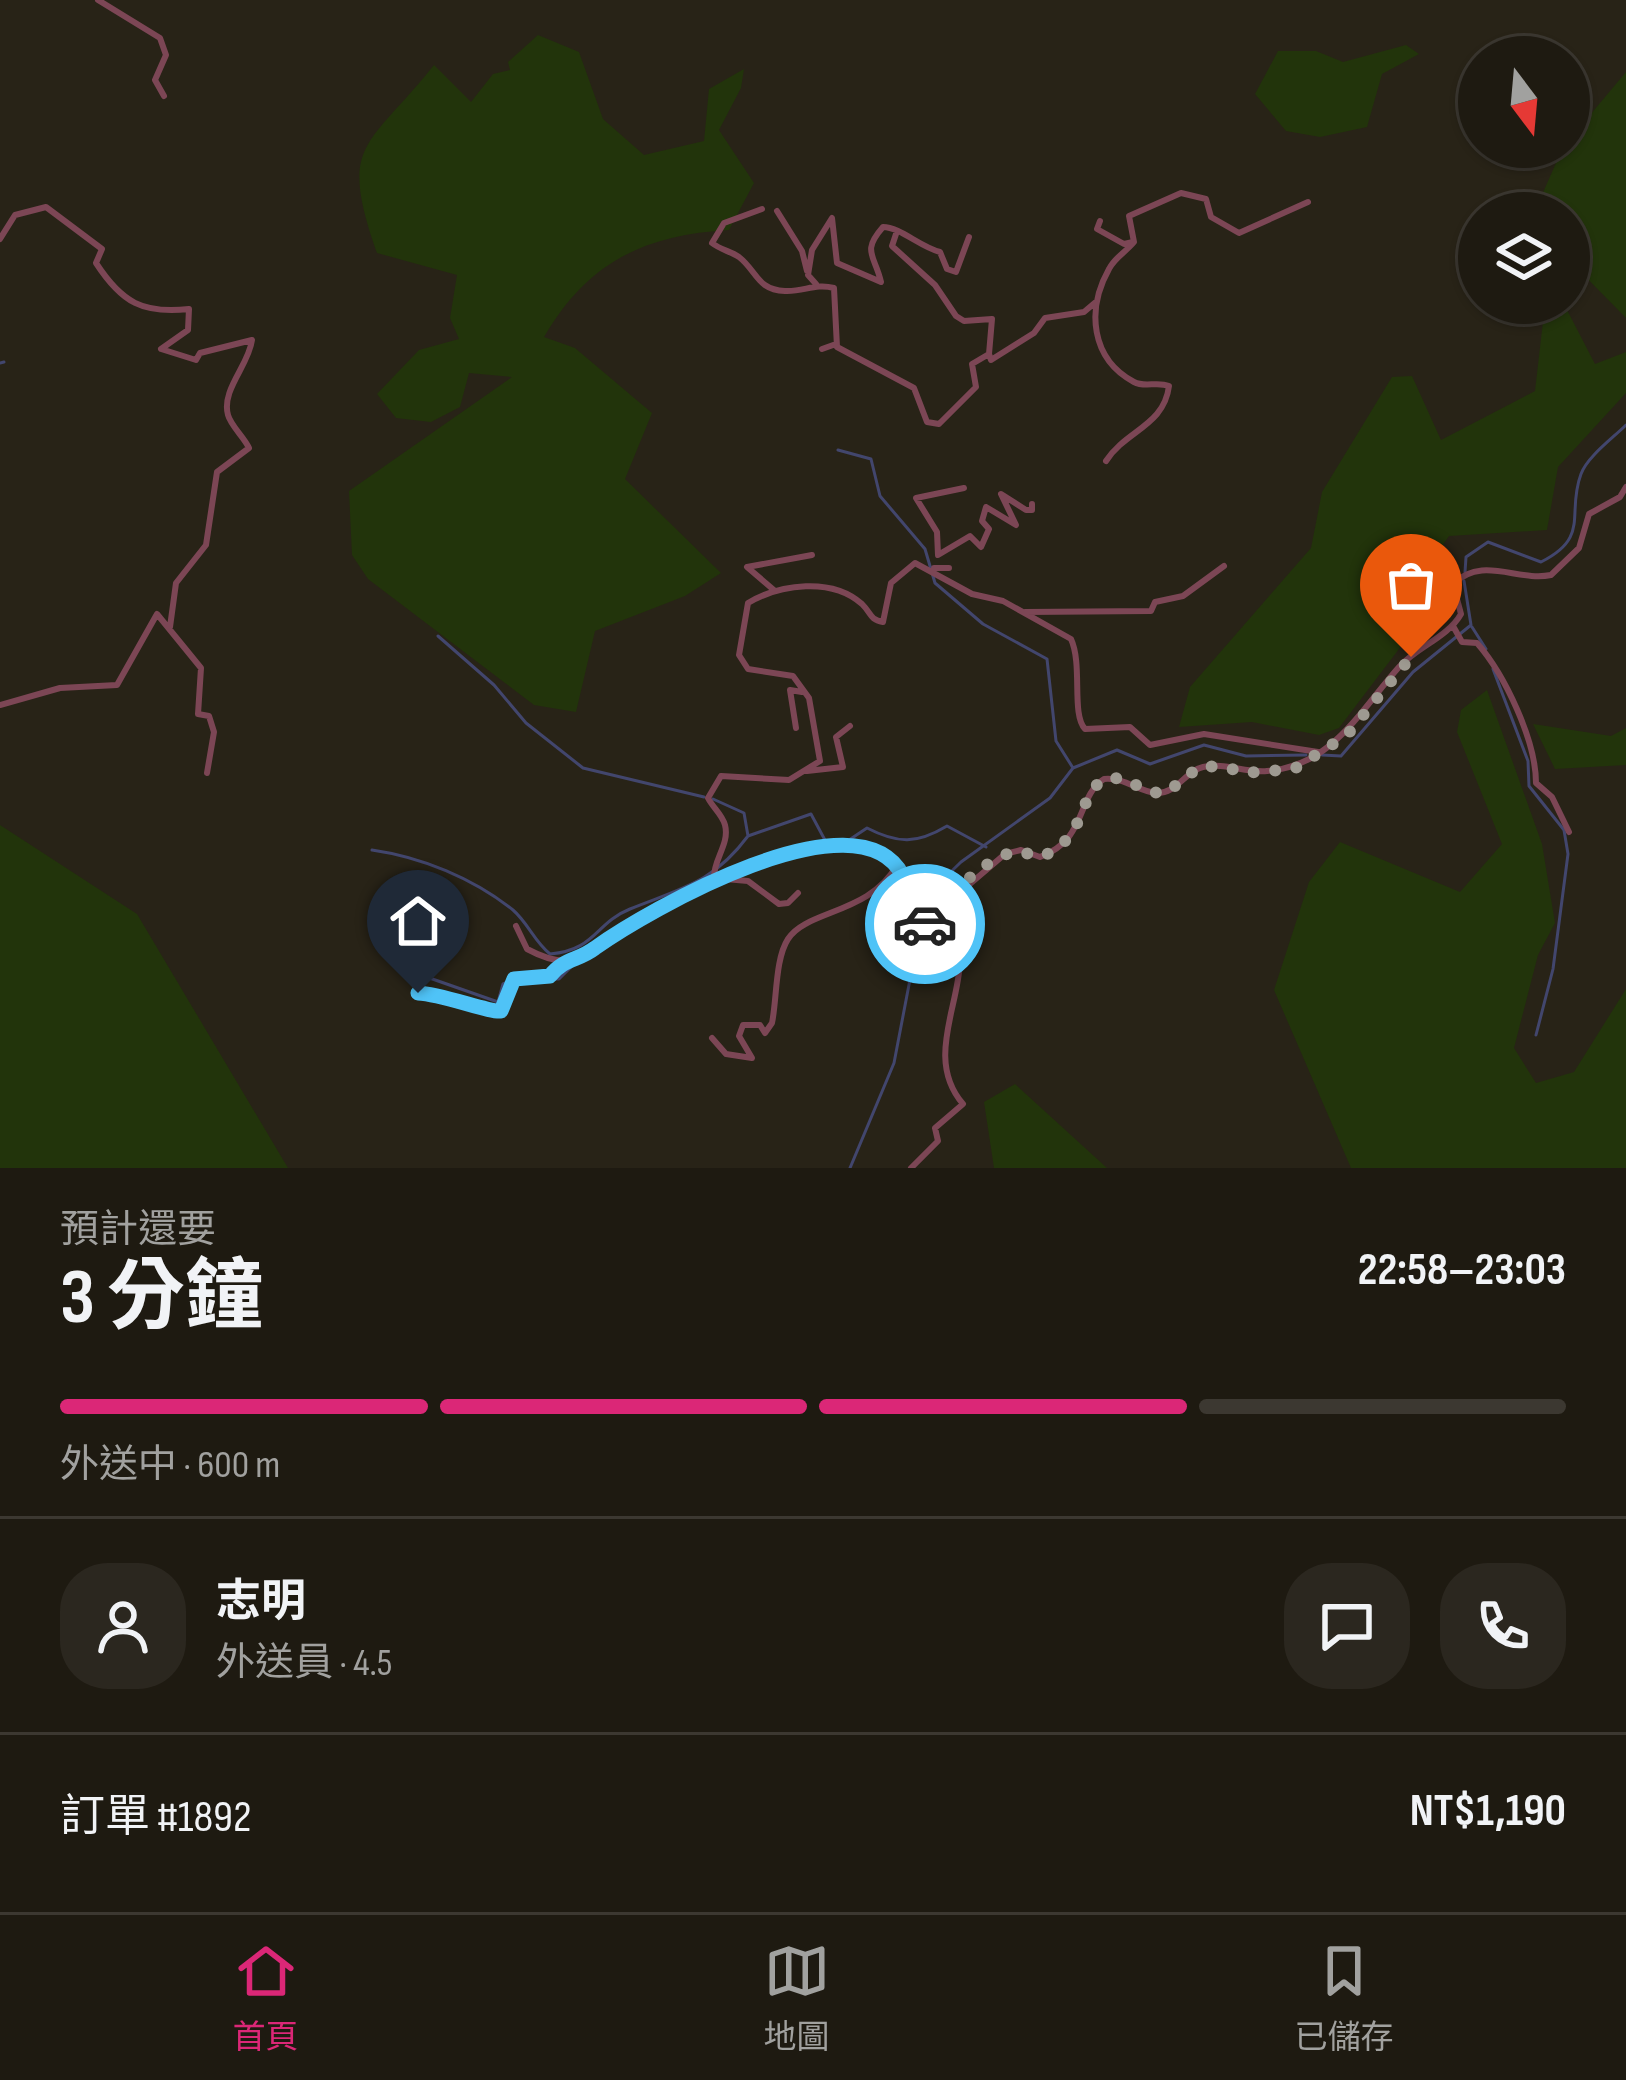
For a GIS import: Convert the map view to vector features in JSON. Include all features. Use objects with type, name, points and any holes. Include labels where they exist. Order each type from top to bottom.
[{"type":"street","points":[[98,0],[160,38],[166,55],[155,80],[164,96]]},
{"type":"street","points":[[1135,242],[1130,216],[1181,193],[1206,199],[1211,218],[1239,233],[1308,202]]},
{"type":"street","points":[[0,239],[15,215],[46,206],[80,238],[102,249],[96,263],[140,308],[154,313],[189,309],[188,330],[160,349],[196,360],[200,353],[252,340],[246,365],[226,399],[228,421],[249,448],[218,472],[206,545],[176,583],[170,627]]},
{"type":"street","points":[[763,209],[724,223],[712,243],[741,258],[754,280],[776,291],[798,291],[816,284],[834,288],[836,344]]},
{"type":"street","points":[[777,211],[802,250],[808,275],[816,284]]},
{"type":"street","points":[[808,275],[812,250],[826,220],[832,218],[836,263],[881,282],[868,254],[869,243],[883,227],[940,252],[946,269],[956,272],[969,237]]},
{"type":"street","points":[[1100,220],[1097,229],[1106,236],[1124,244],[1135,242]]},
{"type":"street","points":[[897,231],[892,246],[935,285],[956,316],[964,321],[992,319],[992,360],[1055,313],[1084,313],[1096,301]]},
{"type":"street","points":[[1106,461],[1122,441],[1155,420],[1167,404],[1169,386],[1139,386],[1107,361],[1096,344],[1096,301],[1108,270],[1135,242]]},
{"type":"street","points":[[822,349],[836,344],[914,388],[927,422],[939,424],[976,387],[972,364],[989,354]]},
{"type":"street","points":[[418,993],[450,995],[489,1013],[501,1011],[514,979],[550,976],[562,961],[591,952],[626,924],[746,863],[799,848],[849,847],[897,866],[903,876],[898,890],[902,921],[920,928],[1005,854],[1021,850],[1040,857],[1055,850],[1083,822],[1090,790],[1104,779],[1123,778],[1149,792],[1166,793],[1199,767],[1223,766],[1244,773],[1294,769],[1347,735],[1401,665],[1453,626],[1461,614],[1453,584],[1493,567],[1551,574],[1580,548],[1589,514],[1620,497],[1626,487]]},
{"type":"street","points":[[938,555],[937,532],[916,498],[964,488]]},
{"type":"street","points":[[930,569],[938,555],[970,536],[981,547],[989,529],[982,521],[986,507],[1016,525],[1001,494],[1025,510],[1032,510],[1032,504]]},
{"type":"street","points":[[775,591],[747,567],[812,555]]},
{"type":"street","points":[[798,893],[788,903],[779,904],[748,881],[719,879],[712,870],[726,827],[708,798],[721,776],[789,780],[820,755],[804,692],[793,676],[748,669],[739,655],[748,603],[775,591],[818,586],[856,601],[870,618],[884,622],[891,583],[910,564],[930,569],[972,594],[1003,601],[1071,639],[1080,686],[1076,716],[1085,729],[1130,727],[1150,745],[1204,734],[1318,752]]},
{"type":"street","points":[[1021,612],[1151,611],[1155,602],[1178,598],[1224,566]]},
{"type":"street","points":[[930,569],[949,568]]},
{"type":"street","points":[[0,706],[60,688],[117,685],[131,669],[157,614],[201,668],[197,714],[209,716],[214,732],[207,773]]},
{"type":"street","points":[[1453,626],[1462,642],[1477,643],[1501,670],[1537,760],[1536,783],[1552,797],[1569,832]]},
{"type":"street","points":[[796,728],[788,698],[790,690],[804,692]]},
{"type":"street","points":[[803,771],[843,767],[836,737],[850,726]]},
{"type":"street","points":[[712,1038],[726,1054],[752,1058],[739,1036],[743,1025],[760,1025],[765,1034],[772,1023],[787,940],[798,928],[869,896],[897,866]]},
{"type":"street","points":[[911,1168],[938,1141],[935,1128],[963,1104],[951,1090],[945,1027],[962,969],[962,943],[952,925],[957,902],[971,880]]},
{"type":"street","points":[[516,926],[527,950],[562,961]]},
{"type":"green space","points":[[538,35],[579,52],[603,119],[644,155],[704,141],[709,89],[744,69],[741,88],[719,130],[754,183],[729,230],[670,238],[621,257],[580,289],[544,337],[575,348],[652,413],[625,479],[721,573],[685,596],[595,631],[576,712],[534,705],[368,579],[352,555],[349,491],[512,377],[469,373],[460,407],[431,422],[396,418],[377,394],[419,350],[459,339],[450,318],[457,275],[377,253],[360,189],[366,149],[434,65],[471,102],[493,74],[510,70],[508,62]]},
{"type":"green space","points":[[1406,45],[1419,54],[1382,74],[1367,127],[1320,137],[1286,131],[1255,94],[1278,51],[1316,51],[1343,62]]},
{"type":"green space","points":[[1626,72],[1626,318],[1590,281],[1590,192],[1543,192],[1554,168],[1590,168],[1590,115]]},
{"type":"green space","points":[[1543,324],[1574,324],[1595,364],[1626,352],[1626,393],[1558,467],[1547,530],[1449,536],[1410,593],[1421,620],[1339,728],[1319,735],[1252,722],[1179,727],[1190,687],[1311,548],[1322,492],[1392,377],[1412,376],[1441,440],[1535,391]]},
{"type":"green space","points":[[1487,690],[1542,844],[1555,923],[1538,955],[1514,1048],[1536,1083],[1574,1072],[1626,989],[1626,1168],[1351,1168],[1274,990],[1309,882],[1340,842],[1460,892],[1502,844],[1457,732],[1461,710]]},
{"type":"green space","points":[[1533,724],[1611,736],[1626,728],[1626,765],[1555,769]]},
{"type":"green space","points":[[0,825],[137,914],[288,1168],[0,1168]]},
{"type":"green space","points":[[1015,1084],[1107,1168],[994,1168],[984,1102]]},
{"type":"waterway","points":[[0,363],[4,362]]},
{"type":"waterway","points":[[1465,572],[1466,557],[1488,542],[1541,562],[1556,553],[1572,534],[1584,468],[1626,425]]},
{"type":"waterway","points":[[838,450],[871,459],[880,496],[925,549],[935,583],[983,624],[1047,659],[1056,741],[1073,768]]},
{"type":"waterway","points":[[1322,755],[1341,756],[1413,672],[1471,625],[1464,581]]},
{"type":"waterway","points":[[1472,627],[1486,649]]},
{"type":"waterway","points":[[438,636],[494,685],[526,723],[583,768],[704,797]]},
{"type":"waterway","points":[[1493,669],[1528,761],[1529,786],[1564,830],[1568,854],[1553,969],[1536,1035]]},
{"type":"waterway","points":[[850,1168],[894,1063],[926,896],[961,862],[1050,798],[1073,768],[1117,750],[1150,764],[1204,745],[1246,756],[1306,755]]},
{"type":"waterway","points":[[713,799],[744,813],[748,836],[811,814],[826,842],[846,842],[867,828],[888,837],[917,839],[947,826],[986,847]]},
{"type":"waterway","points":[[372,850],[428,864],[481,888],[513,910],[550,954],[577,947],[618,915],[709,874],[748,836]]},
{"type":"waterway","points":[[533,979],[559,979],[580,958]]},
{"type":"waterway","points":[[421,975],[498,1002],[503,984],[524,975]]},
{"type":"way so far","points":[[925,924],[954,893],[1005,854],[1021,850],[1040,857],[1055,850],[1083,822],[1090,790],[1104,779],[1123,778],[1149,792],[1166,793],[1199,767],[1223,766],[1244,773],[1304,764],[1347,735],[1411,657]]},
{"type":"route","points":[[418,993],[450,995],[489,1013],[501,1011],[507,986],[514,979],[550,976],[562,961],[591,952],[626,924],[746,863],[799,848],[849,847],[895,862],[903,876],[898,890],[902,921],[916,930],[925,924]]}]
